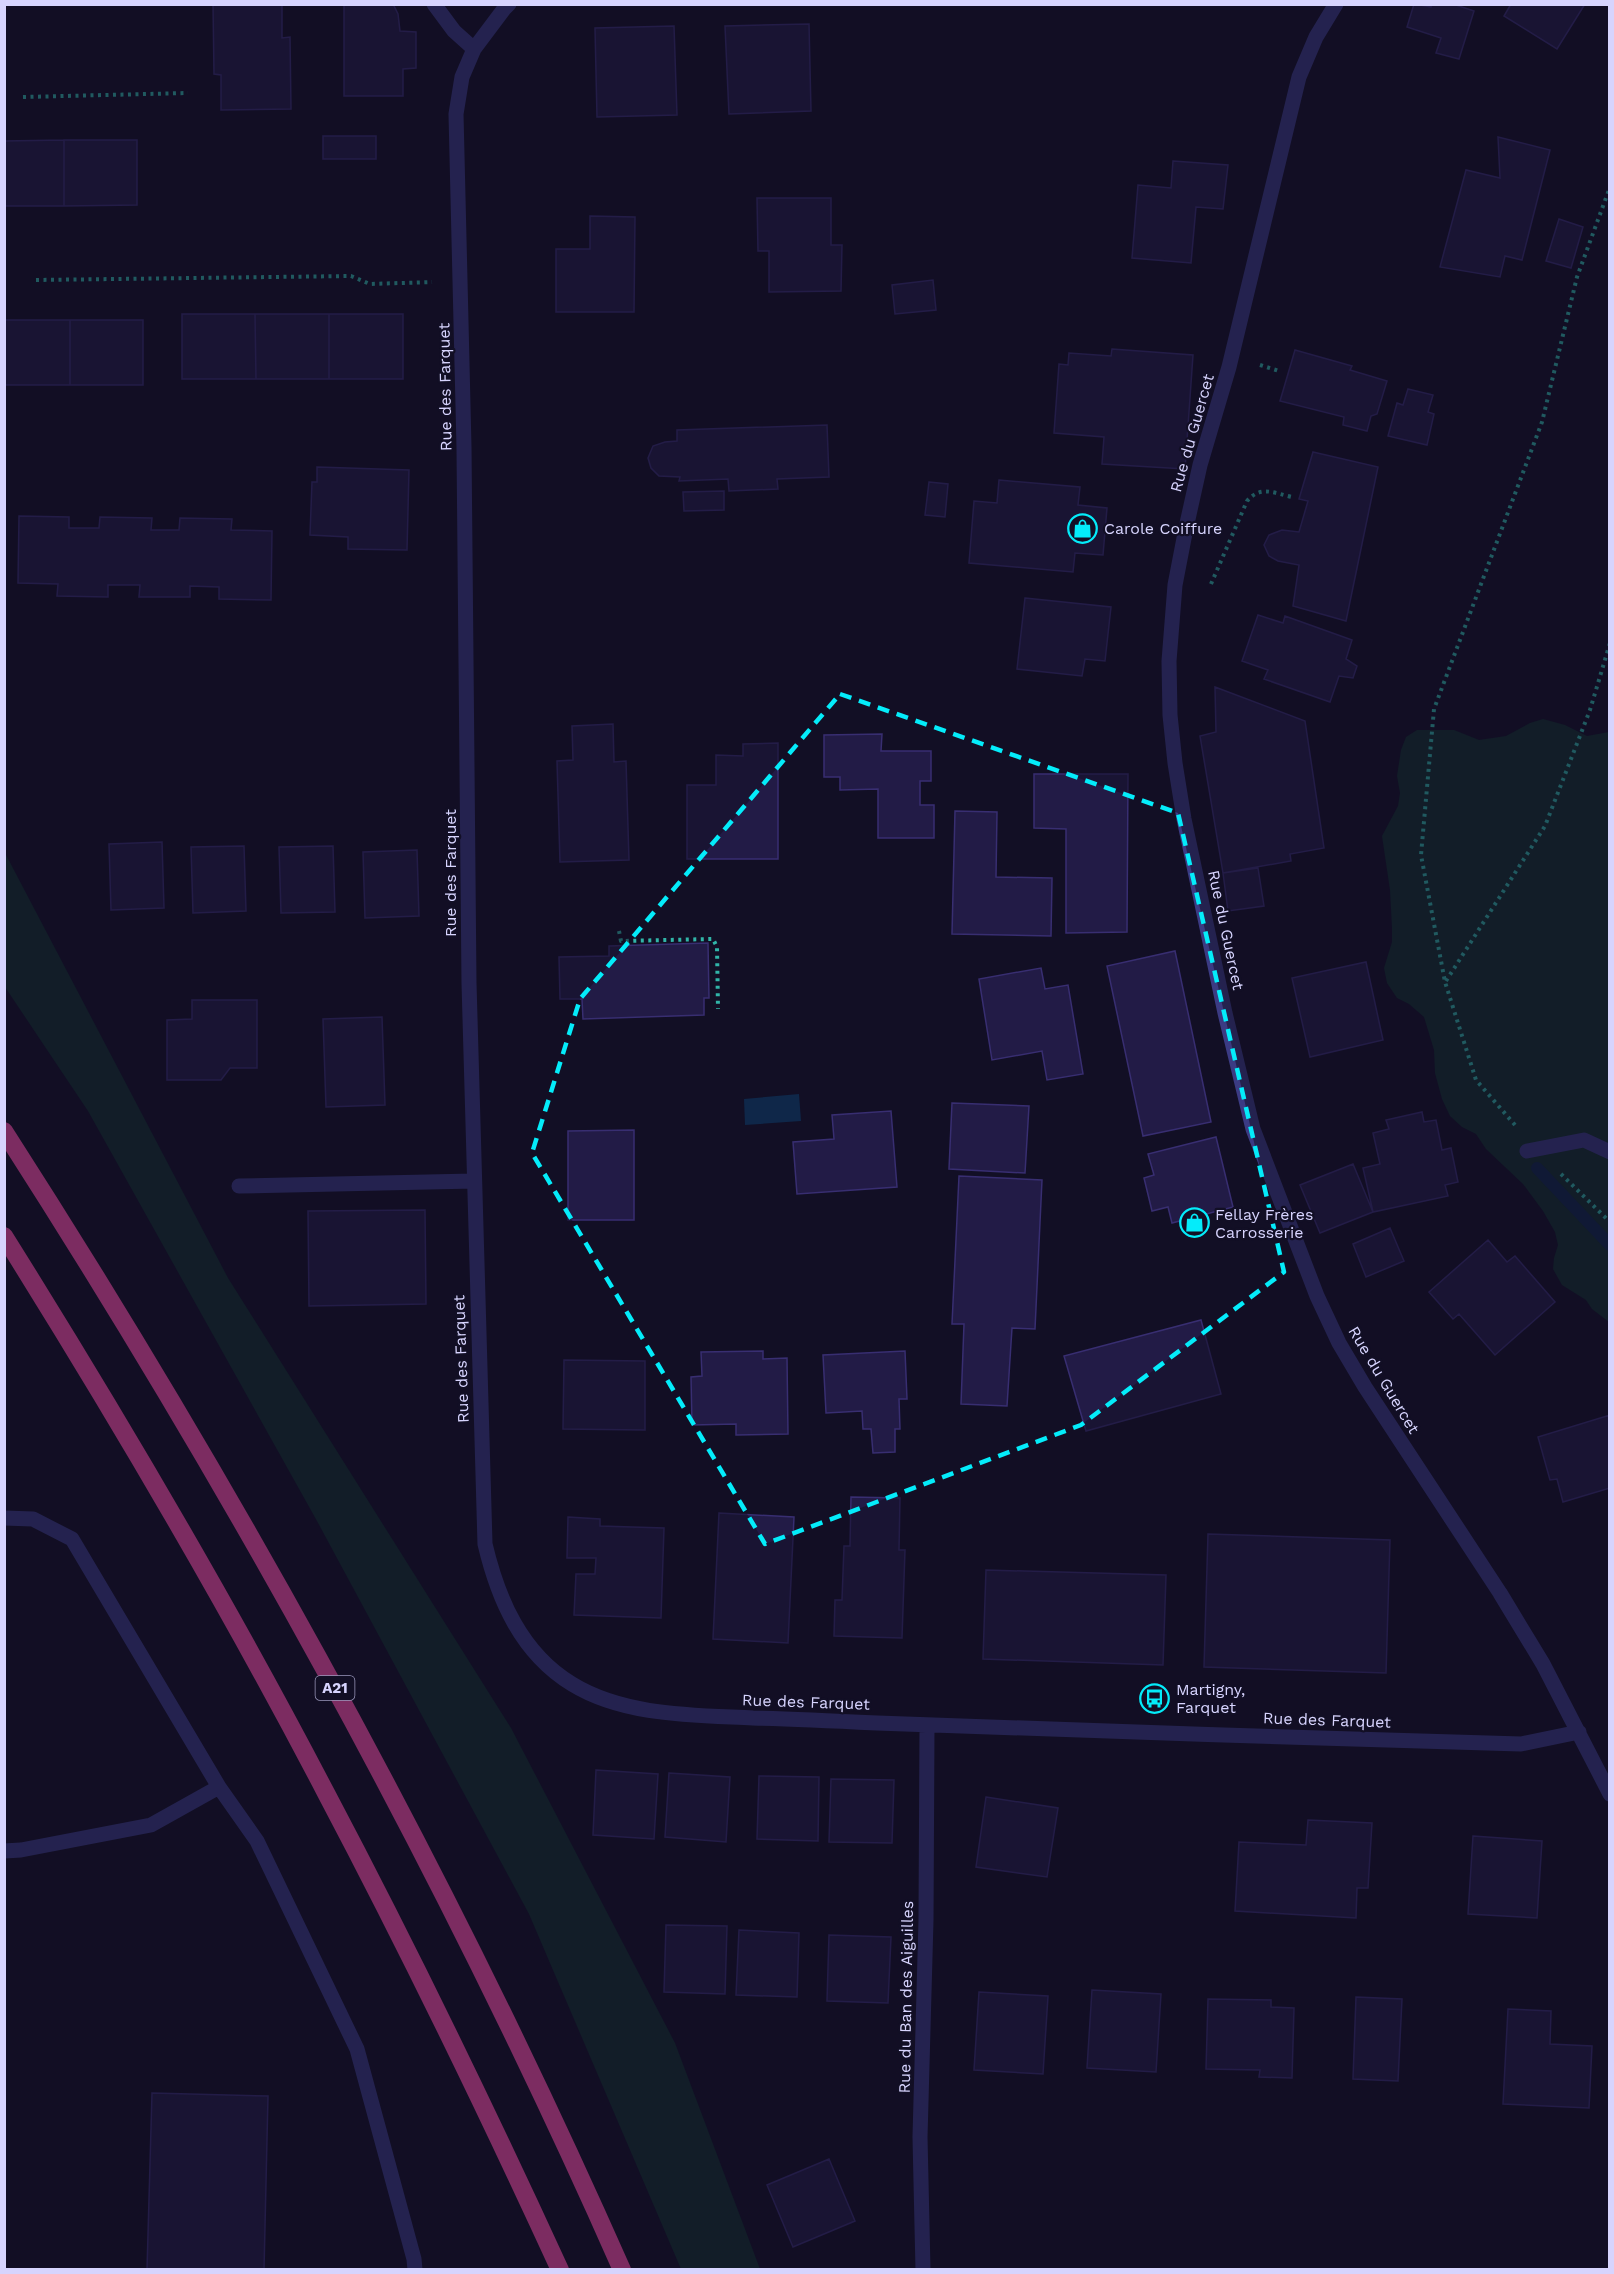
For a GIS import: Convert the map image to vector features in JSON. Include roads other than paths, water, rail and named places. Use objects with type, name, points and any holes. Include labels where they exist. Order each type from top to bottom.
[{"type":"highway","name":"A21","points":[[4,1131],[143,1351],[262,1556],[378,1767],[480,1968],[577,2168],[622,2270]]},
{"type":"highway","points":[[4,1236],[160,1495],[325,1790],[439,2015],[560,2270]]},
{"type":"street","points":[[434,4],[454,32],[474,49]]},
{"type":"street","name":"Rue des Farquet","points":[[509,4],[474,49],[462,77],[456,114],[456,192],[464,471],[468,963],[485,1544],[492,1576],[523,1641],[547,1666],[573,1685],[609,1700],[640,1708],[687,1715],[1521,1744],[1579,1732]]},
{"type":"street","name":"Rue du Guercet","points":[[1336,4],[1316,37],[1299,77],[1229,367],[1200,465],[1186,528],[1175,585],[1170,651],[1170,715],[1175,764],[1184,819],[1225,1013],[1253,1129],[1317,1296],[1365,1388],[1500,1593],[1543,1664],[1610,1794]]},
{"type":"street","points":[[1532,1150],[1584,1140],[1610,1152]]},
{"type":"street","points":[[239,1186],[474,1181]]},
{"type":"street","points":[[4,1518],[33,1519],[72,1539],[219,1787],[257,1841],[357,2049],[414,2259],[415,2270]]},
{"type":"street","name":"Rue du Ban des Aiguilles","points":[[923,2270],[920,2137],[926,1920],[927,1725]]},
{"type":"street","points":[[4,1851],[21,1850],[151,1825],[219,1787]]},
{"type":"water","points":[[799,1094],[801,1121],[745,1125],[744,1099]]},
{"type":"waterway","points":[[1537,1168],[1610,1245]]},
{"type":"place","name":"Carole Coiffure","points":[[1083,528]]},
{"type":"place","name":"Fellay Frères Carrosserie","points":[[1194,1223]]},
{"type":"place","name":"Martigny, Farquet","points":[[1155,1698]]}]
